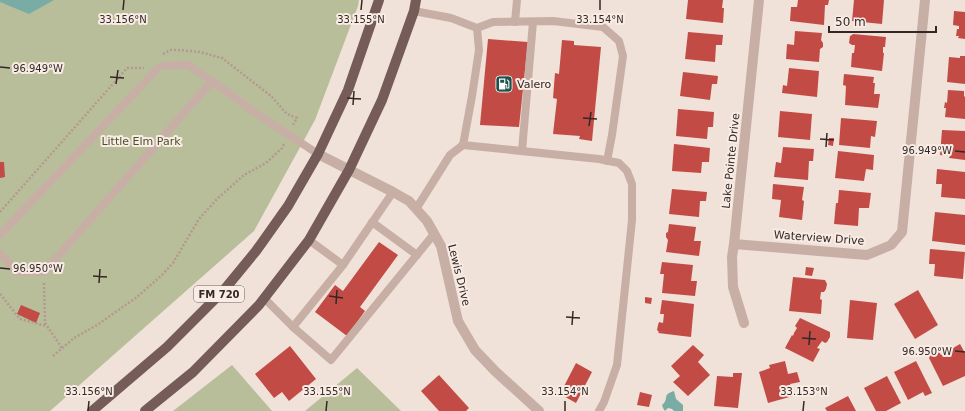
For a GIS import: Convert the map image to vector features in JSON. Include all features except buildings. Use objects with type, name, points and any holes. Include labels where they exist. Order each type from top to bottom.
[{"type":"main road","name":"FM 720","points":[[92,411],[167,347],[224,290],[256,251],[283,212],[318,154],[348,90],[379,0]]},
{"type":"main road","name":"FM 720","points":[[144,411],[193,372],[259,305],[309,240],[349,170],[382,100],[414,11],[416,0]]},
{"type":"street","name":"Lake Pointe Drive","points":[[744,323],[733,287],[732,256],[759,0]]},
{"type":"street","name":"Waterview Drive","points":[[734,244],[866,255],[891,245],[902,232],[925,0]]},
{"type":"street","name":"Lewis Drive","points":[[318,154],[409,201],[426,221],[441,246],[458,321],[475,350],[539,411]]},
{"type":"lane","points":[[515,22],[517,0]]},
{"type":"lane","points":[[414,11],[451,18],[477,28],[493,22],[553,21],[603,27],[619,41],[623,56],[607,161]]},
{"type":"lane","points":[[522,151],[533,22]]},
{"type":"lane","points":[[416,210],[450,155],[463,145],[479,50],[477,28]]},
{"type":"lane","points":[[0,235],[160,66],[188,65],[253,111],[318,154]]},
{"type":"lane","points":[[0,253],[17,272],[44,272],[212,81]]},
{"type":"lane","points":[[463,145],[598,159],[619,163],[627,171],[632,184],[632,220],[617,365],[604,402],[599,411]]},
{"type":"lane","points":[[293,327],[342,265],[393,192]]},
{"type":"lane","points":[[372,222],[417,255]]},
{"type":"lane","points":[[264,298],[293,327],[331,360],[434,234]]},
{"type":"lane","points":[[309,240],[342,265]]},
{"type":"path","points":[[53,356],[74,338],[97,325],[137,297],[161,276],[173,263],[199,219],[217,199],[244,175],[266,163],[282,148],[297,118],[287,114],[271,96],[222,58],[200,52],[170,50],[158,58]]},
{"type":"path","points":[[0,212],[127,68],[147,68]]},
{"type":"path","points":[[44,272],[45,323],[62,348]]},
{"type":"path","points":[[0,294],[20,319],[47,326]]},
{"type":"green space","name":"Little Elm Park","points":[[0,0],[359,0],[315,120],[254,231],[50,411],[0,411]]},
{"type":"green space","points":[[232,365],[272,411],[173,411]]},
{"type":"green space","points":[[357,368],[401,411],[305,411]]},
{"type":"water","points":[[0,0],[54,0],[29,14],[0,2]]},
{"type":"water","points":[[674,391],[676,399],[683,405],[683,411],[674,411],[668,408],[665,411],[662,405],[668,394]]},
{"type":"place","name":"Valero","points":[[504,84]]}]
